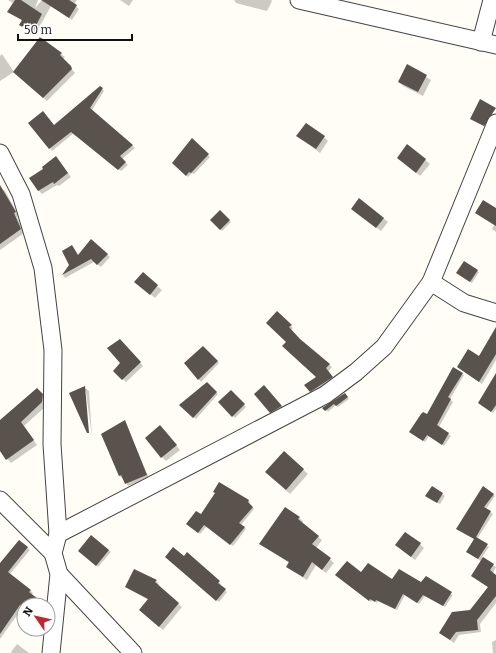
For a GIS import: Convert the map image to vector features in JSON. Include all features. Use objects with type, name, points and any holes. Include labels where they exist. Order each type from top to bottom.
[{"type":"street","points":[[299,0],[488,43],[492,0]]},
{"type":"street","points":[[58,534],[325,395],[356,372],[384,347],[431,282],[496,123]]},
{"type":"street","points":[[0,153],[21,194],[43,268],[53,350],[52,444],[58,534],[53,553]]},
{"type":"street","points":[[431,282],[464,302],[496,314]]},
{"type":"street","points":[[0,500],[53,553],[59,574],[51,653]]},
{"type":"street","points":[[59,574],[133,653]]},
{"type":"building","points":[[15,0],[21,0],[42,14],[32,33],[19,25],[22,20],[7,12]]},
{"type":"building","points":[[41,0],[69,0],[77,5],[69,18]]},
{"type":"building","points":[[40,37],[62,53],[60,55],[72,69],[43,98],[13,72]]},
{"type":"building","points":[[407,64],[427,75],[418,92],[398,82]]},
{"type":"building","points":[[100,86],[103,88],[90,108],[133,145],[120,156],[126,162],[118,170],[71,132],[49,149],[28,123],[43,111],[54,125]]},
{"type":"building","points":[[480,99],[496,108],[484,126],[470,119]]},
{"type":"building","points":[[306,123],[325,136],[316,149],[296,136]]},
{"type":"building","points":[[192,138],[209,154],[191,173],[189,172],[186,176],[172,163]]},
{"type":"building","points":[[407,144],[426,159],[416,173],[397,158]]},
{"type":"building","points":[[56,156],[68,173],[54,184],[53,182],[38,191],[29,178],[43,169],[42,167]]},
{"type":"building","points":[[0,185],[16,212],[14,213],[21,229],[0,244]]},
{"type":"building","points":[[359,198],[384,218],[376,228],[351,209]]},
{"type":"building","points":[[483,200],[496,208],[496,226],[475,213]]},
{"type":"building","points":[[220,210],[230,220],[220,230],[210,220]]},
{"type":"building","points":[[91,239],[108,254],[97,265],[91,259],[62,275],[69,265],[62,251],[72,245],[78,255]]},
{"type":"building","points":[[464,261],[478,270],[470,282],[456,273]]},
{"type":"building","points":[[143,272],[158,285],[150,295],[134,282]]},
{"type":"building","points":[[277,311],[292,325],[289,327],[300,339],[330,364],[326,368],[333,377],[310,392],[304,385],[316,377],[282,346],[286,342],[266,323]]},
{"type":"building","points":[[496,327],[496,354],[479,382],[457,367],[468,349],[479,356]]},
{"type":"building","points":[[120,339],[141,362],[122,380],[113,371],[120,363],[107,348]]},
{"type":"building","points":[[203,346],[218,361],[198,380],[184,363]]},
{"type":"building","points":[[453,367],[463,373],[448,397],[451,399],[437,425],[449,433],[442,445],[427,435],[423,441],[409,432],[423,412],[427,414]]},
{"type":"building","points":[[496,373],[496,405],[491,412],[478,403]]},
{"type":"building","points":[[207,382],[217,392],[193,418],[179,405]]},
{"type":"building","points":[[264,385],[282,406],[270,413],[254,394]]},
{"type":"building","points":[[85,386],[89,433],[87,433],[69,393]]},
{"type":"building","points":[[37,388],[43,394],[42,402],[21,422],[34,440],[6,460],[0,451],[0,420]]},
{"type":"building","points":[[231,390],[245,404],[232,417],[218,402]]},
{"type":"building","points":[[345,393],[348,397],[336,406],[334,404],[325,411],[322,408]]},
{"type":"building","points":[[125,420],[147,475],[125,484],[121,475],[119,476],[101,434]]},
{"type":"building","points":[[160,425],[177,445],[161,458],[145,438]]},
{"type":"building","points":[[284,451],[304,469],[286,490],[265,472]]},
{"type":"building","points":[[219,482],[249,500],[248,502],[253,507],[239,523],[245,527],[230,545],[204,525],[198,533],[186,524],[196,511],[201,514],[215,493],[213,492]]},
{"type":"building","points":[[432,486],[443,493],[437,503],[425,496]]},
{"type":"building","points":[[483,486],[494,494],[484,507],[491,511],[476,537],[488,544],[478,559],[466,552],[474,539],[456,529]]},
{"type":"building","points":[[285,507],[300,517],[298,519],[319,536],[312,544],[331,558],[322,570],[312,562],[303,577],[286,567],[289,562],[259,544]]},
{"type":"building","points":[[405,532],[421,543],[411,557],[395,545]]},
{"type":"building","points":[[91,535],[109,550],[96,566],[78,551]]},
{"type":"building","points":[[19,540],[28,547],[8,572],[31,590],[29,592],[36,597],[16,597],[16,611],[0,634],[0,563]]},
{"type":"building","points":[[173,547],[184,556],[187,552],[220,581],[218,583],[226,589],[216,601],[165,557]]},
{"type":"building","points":[[483,557],[494,564],[490,570],[496,575],[496,596],[477,620],[478,630],[456,632],[450,640],[439,633],[452,612],[470,610],[488,587],[471,576]]},
{"type":"building","points":[[347,561],[361,572],[368,563],[392,579],[399,569],[421,582],[426,576],[452,592],[443,606],[423,595],[417,603],[403,594],[395,609],[376,600],[375,602],[370,599],[369,601],[335,575]]},
{"type":"building","points":[[134,569],[157,580],[155,582],[179,603],[159,627],[139,610],[148,599],[125,587]]}]
